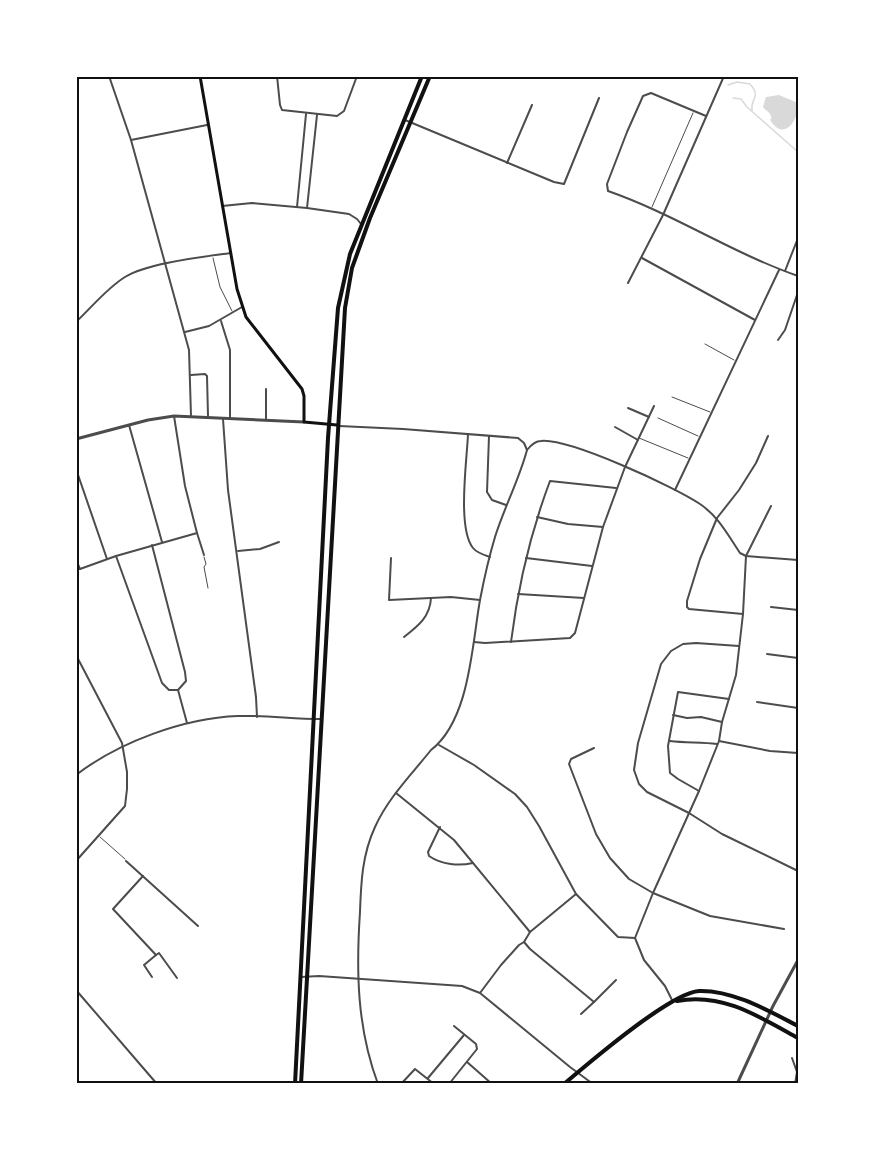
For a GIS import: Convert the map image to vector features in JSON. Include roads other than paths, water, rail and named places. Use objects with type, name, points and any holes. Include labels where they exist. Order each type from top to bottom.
[{"type":"main road","points":[[200,76],[242,307],[246,317],[302,389],[304,422],[337,425]]},
{"type":"main road","points":[[295,1083],[329,425],[338,308],[347,266],[361,224],[422,76]]},
{"type":"main road","points":[[301,1083],[345,308],[352,268],[370,218],[430,76]]},
{"type":"main road","points":[[564,1083],[657,1011],[686,994],[700,991],[737,998],[798,1026]]},
{"type":"main road","points":[[673,1002],[693,998],[726,1002],[798,1038]]},
{"type":"street","points":[[109,76],[131,140],[185,333],[189,350],[191,416]]},
{"type":"street","points":[[277,76],[282,110],[337,116],[344,111],[357,76]]},
{"type":"street","points":[[627,283],[663,214],[724,76]]},
{"type":"street","points":[[706,116],[651,93],[643,96],[610,175],[607,184],[608,191],[652,207],[798,276]]},
{"type":"street","points":[[404,120],[554,182],[564,184],[599,98]]},
{"type":"street","points":[[507,163],[532,105]]},
{"type":"street","points":[[297,207],[306,114]]},
{"type":"street","points":[[307,208],[317,115]]},
{"type":"street","points":[[131,140],[208,125]]},
{"type":"street","points":[[222,206],[252,203],[307,208],[349,214],[361,224]]},
{"type":"street","points":[[785,271],[798,238]]},
{"type":"street","points":[[76,322],[131,273],[166,264],[231,253]]},
{"type":"street","points":[[641,257],[755,320]]},
{"type":"street","points":[[675,490],[780,269]]},
{"type":"street","points":[[778,340],[785,330],[798,292]]},
{"type":"street","points":[[185,333],[220,321],[242,307]]},
{"type":"street","points":[[220,321],[230,350],[230,417]]},
{"type":"street","points":[[190,375],[205,374],[207,376],[208,416]]},
{"type":"street","points":[[266,389],[266,419]]},
{"type":"street","points":[[474,642],[570,638],[575,633],[603,527],[616,488],[654,406]]},
{"type":"street","points":[[628,408],[649,417]]},
{"type":"street","points":[[76,439],[129,424],[174,416],[304,422]]},
{"type":"street","points":[[174,416],[183,476],[204,555]]},
{"type":"street","points":[[223,417],[225,467],[238,551],[256,717]]},
{"type":"street","points":[[129,424],[162,542]]},
{"type":"street","points":[[337,425],[522,440],[527,450]]},
{"type":"street","points":[[615,427],[639,439]]},
{"type":"street","points":[[468,434],[464,514],[471,543],[476,550],[490,557]]},
{"type":"street","points":[[489,436],[487,492],[492,500],[506,505]]},
{"type":"street","points":[[743,614],[689,609],[687,606],[700,559],[717,518],[756,463],[768,436]]},
{"type":"street","points":[[378,1083],[365,1038],[357,979],[358,930],[364,859],[375,826],[396,793],[432,750],[439,745],[459,706],[471,666],[480,600],[490,557],[506,505],[527,450],[539,441],[547,440],[579,449],[626,467],[699,504],[717,518],[740,554],[798,560]]},
{"type":"street","points":[[76,469],[107,559]]},
{"type":"street","points":[[511,642],[517,594],[525,558],[536,517],[550,481],[616,488]]},
{"type":"street","points":[[673,1002],[665,986],[644,960],[635,938],[718,743],[736,675],[743,614],[746,556],[771,506]]},
{"type":"street","points":[[536,517],[568,524],[603,527]]},
{"type":"street","points":[[76,560],[78,569],[197,533]]},
{"type":"street","points":[[238,551],[260,549],[279,542]]},
{"type":"street","points":[[116,556],[162,683],[169,690],[178,690],[186,681],[185,672],[152,545]]},
{"type":"street","points":[[391,558],[389,600],[431,598],[480,600]]},
{"type":"street","points":[[525,558],[592,566]]},
{"type":"street","points":[[517,594],[584,598]]},
{"type":"street","points":[[404,637],[427,615],[431,598]]},
{"type":"street","points":[[771,607],[798,610]]},
{"type":"street","points":[[740,646],[696,643],[683,644],[671,651],[661,664],[638,742],[634,770],[639,784],[647,792],[689,813],[722,834],[798,871]]},
{"type":"street","points":[[767,654],[798,658]]},
{"type":"street","points":[[76,655],[115,726],[123,748],[127,771],[126,803],[100,837],[76,861]]},
{"type":"street","points":[[178,690],[187,723]]},
{"type":"street","points":[[699,791],[670,773],[669,741],[678,692],[729,699]]},
{"type":"street","points":[[758,702],[798,708]]},
{"type":"street","points":[[673,715],[687,718],[701,717],[722,722]]},
{"type":"street","points":[[76,775],[93,763],[123,748],[156,733],[187,723],[210,719],[256,717],[320,719]]},
{"type":"street","points":[[669,741],[689,744],[696,741],[718,743],[798,753]]},
{"type":"street","points":[[439,745],[503,784],[527,807],[576,894],[618,937],[635,938]]},
{"type":"street","points":[[594,748],[569,760],[590,821],[605,850],[619,870],[629,879],[653,892],[715,917],[784,929]]},
{"type":"street","points":[[396,793],[454,840],[530,932]]},
{"type":"street","points":[[440,827],[428,852],[429,856],[452,864],[462,865],[473,862]]},
{"type":"street","points":[[126,861],[198,926]]},
{"type":"street","points":[[143,876],[113,909],[156,955]]},
{"type":"street","points":[[480,993],[530,932],[576,894]]},
{"type":"street","points":[[524,942],[530,950],[594,1002]]},
{"type":"street","points":[[152,977],[144,964],[159,953],[177,978]]},
{"type":"street","points":[[736,1083],[798,960]]},
{"type":"street","points":[[301,977],[319,976],[457,985],[480,993],[593,1083]]},
{"type":"street","points":[[581,1014],[616,980]]},
{"type":"street","points":[[76,990],[157,1083]]},
{"type":"street","points":[[449,1083],[477,1049],[476,1044],[454,1026]]},
{"type":"street","points":[[428,1078],[464,1035]]},
{"type":"street","points":[[792,1058],[797,1072],[795,1083]]},
{"type":"street","points":[[467,1062],[492,1083]]},
{"type":"street","points":[[401,1083],[415,1069],[434,1083]]},
{"type":"lane","points":[[652,207],[694,111]]},
{"type":"lane","points":[[213,256],[218,280],[234,312]]},
{"type":"lane","points":[[705,344],[736,361]]},
{"type":"lane","points":[[672,397],[711,413]]},
{"type":"lane","points":[[658,418],[700,436]]},
{"type":"lane","points":[[639,439],[690,459]]},
{"type":"lane","points":[[204,555],[208,588]]},
{"type":"lane","points":[[100,837],[126,861]]},
{"type":"waterway","points":[[728,85],[737,82],[750,84],[755,92],[752,110]]},
{"type":"waterway","points":[[733,98],[741,99],[798,152]]}]
